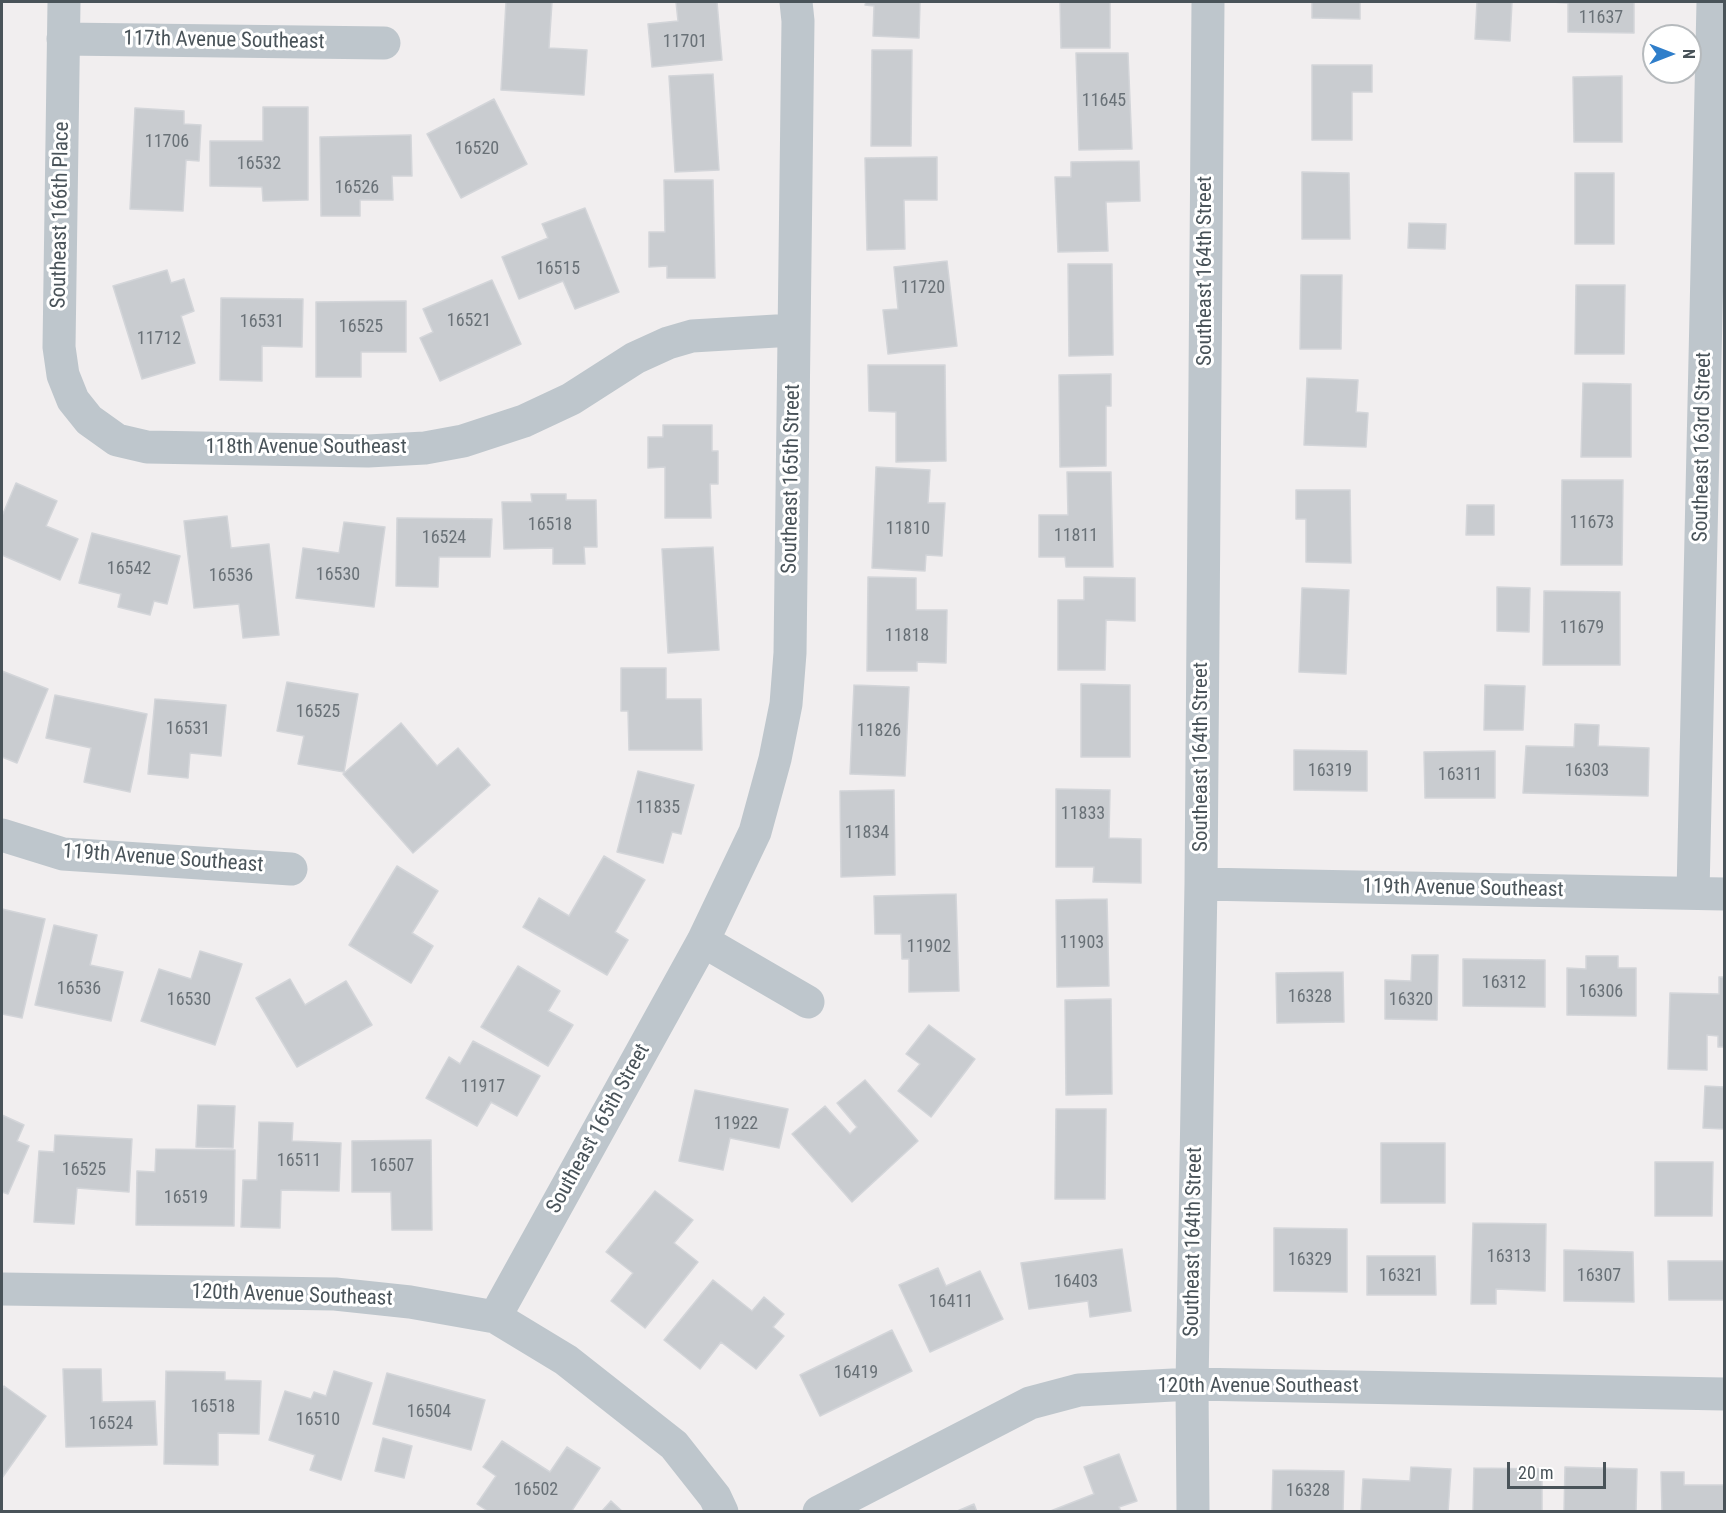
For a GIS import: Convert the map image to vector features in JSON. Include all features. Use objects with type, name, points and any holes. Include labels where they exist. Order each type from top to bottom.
[{"type":"street","name":"Southeast 166th Place","points":[[64,2],[59,347],[63,375],[73,400],[89,420]]},
{"type":"street","name":"Southeast 165th Street","points":[[495,1317],[703,941],[755,832],[775,759],[786,704],[790,653],[798,21],[796,2]]},
{"type":"street","name":"Southeast 164th Street","points":[[1193,1512],[1192,1384],[1201,884],[1208,2]]},
{"type":"street","name":"Southeast 163rd Street","points":[[1709,893],[1713,2]]},
{"type":"street","name":"117th Avenue Southeast","points":[[63,39],[384,43]]},
{"type":"street","name":"118th Avenue Southeast","points":[[89,420],[117,440],[147,447],[368,452],[425,448],[474,438],[524,421],[572,399],[636,358],[668,343],[692,336],[793,330]]},
{"type":"street","name":"119th Avenue Southeast","points":[[2,835],[63,854],[291,869]]},
{"type":"street","name":"119th Avenue Southeast","points":[[1201,884],[1709,893]]},
{"type":"street","points":[[703,941],[808,1002]]},
{"type":"street","name":"120th Avenue Southeast","points":[[2,1289],[335,1294],[411,1302],[495,1317],[566,1360],[674,1445],[715,1497],[723,1512]]},
{"type":"street","name":"120th Avenue Southeast","points":[[819,1512],[1030,1403],[1079,1390],[1192,1384],[1725,1394]]},
{"type":"building","points":[[506,2],[552,2],[549,48],[587,50],[584,95],[501,90]]},
{"type":"building","points":[[676,2],[717,2],[722,60],[652,67],[648,24],[678,21]]},
{"type":"building","points":[[866,2],[920,2],[919,38],[873,36],[874,6],[865,5]]},
{"type":"building","points":[[1060,2],[1110,2],[1110,48],[1061,48]]},
{"type":"building","points":[[1312,2],[1360,2],[1360,19],[1312,18]]},
{"type":"building","points":[[1477,2],[1512,2],[1510,41],[1475,39]]},
{"type":"building","points":[[1551,2],[1634,2],[1634,33],[1568,32],[1568,3]]},
{"type":"building","points":[[872,50],[912,50],[911,146],[871,146]]},
{"type":"building","points":[[1076,53],[1128,53],[1132,149],[1079,150]]},
{"type":"building","points":[[1312,65],[1372,65],[1372,92],[1352,92],[1352,140],[1312,140]]},
{"type":"building","points":[[713,74],[719,170],[675,172],[669,76]]},
{"type":"building","points":[[1622,76],[1622,142],[1574,142],[1573,77]]},
{"type":"building","points":[[494,99],[527,164],[461,198],[427,134]]},
{"type":"building","points":[[263,107],[308,107],[308,200],[263,201],[262,187],[210,186],[210,141],[263,141]]},
{"type":"building","points":[[135,108],[184,111],[184,124],[201,125],[199,161],[186,160],[183,211],[130,209]]},
{"type":"building","points":[[411,135],[412,176],[392,176],[393,200],[360,200],[360,216],[321,216],[320,137]]},
{"type":"building","points":[[937,157],[937,200],[904,200],[905,249],[867,250],[865,158]]},
{"type":"building","points":[[1139,161],[1140,201],[1106,202],[1108,251],[1058,252],[1055,177],[1071,177],[1071,162]]},
{"type":"building","points":[[1302,172],[1349,173],[1350,239],[1302,239]]},
{"type":"building","points":[[1575,173],[1614,173],[1614,244],[1575,244]]},
{"type":"building","points":[[664,180],[713,180],[715,278],[667,278],[667,266],[649,267],[649,232],[665,232]]},
{"type":"building","points":[[585,208],[619,292],[575,309],[563,281],[519,299],[502,257],[548,238],[542,224]]},
{"type":"building","points":[[1409,223],[1446,224],[1445,249],[1408,248]]},
{"type":"building","points":[[947,261],[957,346],[888,354],[883,310],[898,309],[894,267]]},
{"type":"building","points":[[1068,264],[1112,264],[1113,355],[1069,356]]},
{"type":"building","points":[[167,270],[171,283],[184,279],[194,311],[181,316],[195,363],[142,379],[113,286]]},
{"type":"building","points":[[1301,275],[1342,275],[1341,349],[1300,349]]},
{"type":"building","points":[[492,280],[521,344],[440,381],[420,338],[433,332],[423,309]]},
{"type":"building","points":[[1576,285],[1625,285],[1624,354],[1575,354]]},
{"type":"building","points":[[221,298],[303,299],[302,347],[262,346],[262,381],[220,380]]},
{"type":"building","points":[[406,301],[406,352],[361,352],[361,377],[316,377],[316,302]]},
{"type":"building","points":[[868,365],[945,365],[946,461],[896,462],[896,412],[869,411]]},
{"type":"building","points":[[1111,374],[1111,406],[1106,406],[1106,466],[1060,467],[1059,375]]},
{"type":"building","points":[[1307,378],[1358,380],[1356,412],[1368,413],[1366,447],[1304,445]]},
{"type":"building","points":[[1583,383],[1631,384],[1631,457],[1581,457]]},
{"type":"building","points":[[663,425],[712,425],[712,451],[718,451],[718,484],[710,484],[711,518],[665,518],[665,467],[648,468],[648,437],[663,437]]},
{"type":"building","points":[[876,467],[930,470],[928,503],[945,503],[942,556],[926,555],[925,571],[872,568]]},
{"type":"building","points":[[1067,472],[1111,472],[1113,567],[1066,567],[1065,557],[1039,557],[1039,515],[1068,515]]},
{"type":"building","points":[[1562,480],[1623,480],[1622,565],[1561,565]]},
{"type":"building","points":[[16,483],[57,501],[46,526],[78,539],[60,580],[2,555],[2,516]]},
{"type":"building","points":[[1296,490],[1350,490],[1351,563],[1306,562],[1306,519],[1296,519]]},
{"type":"building","points":[[531,494],[566,494],[566,500],[596,500],[597,547],[584,547],[585,564],[553,564],[553,548],[504,549],[502,502],[532,502]]},
{"type":"building","points":[[1467,505],[1494,505],[1494,535],[1466,535]]},
{"type":"building","points":[[227,516],[231,548],[269,544],[279,635],[243,638],[239,604],[194,608],[184,521]]},
{"type":"building","points":[[397,518],[492,519],[490,557],[439,557],[438,587],[396,586]]},
{"type":"building","points":[[344,522],[385,527],[374,607],[296,598],[303,548],[339,553]]},
{"type":"building","points":[[92,533],[180,556],[167,604],[154,601],[150,615],[118,607],[121,594],[79,583]]},
{"type":"building","points":[[713,547],[719,650],[668,653],[662,549]]},
{"type":"building","points":[[868,577],[916,578],[916,610],[947,610],[946,663],[917,662],[917,671],[867,671]]},
{"type":"building","points":[[1084,577],[1135,578],[1135,621],[1106,620],[1105,670],[1058,670],[1058,600],[1084,600]]},
{"type":"building","points":[[1497,587],[1530,588],[1529,632],[1497,631]]},
{"type":"building","points":[[1302,588],[1349,590],[1346,674],[1299,672]]},
{"type":"building","points":[[1544,591],[1620,592],[1620,665],[1543,665]]},
{"type":"building","points":[[621,668],[666,668],[666,699],[701,699],[702,750],[629,750],[628,711],[621,711]]},
{"type":"building","points":[[2,671],[48,689],[17,763],[2,757]]},
{"type":"building","points":[[287,682],[358,694],[344,772],[298,764],[304,736],[277,731]]},
{"type":"building","points":[[1081,684],[1130,685],[1130,757],[1081,757]]},
{"type":"building","points":[[854,685],[909,687],[905,776],[850,774]]},
{"type":"building","points":[[1485,685],[1525,686],[1523,730],[1484,730]]},
{"type":"building","points":[[55,695],[147,714],[130,792],[84,782],[91,748],[46,738]]},
{"type":"building","points":[[155,699],[226,705],[221,756],[190,753],[188,778],[148,774]]},
{"type":"building","points":[[401,723],[437,766],[458,748],[490,785],[413,853],[343,774]]},
{"type":"building","points":[[1575,724],[1599,725],[1598,746],[1649,748],[1648,796],[1523,793],[1526,746],[1574,747]]},
{"type":"building","points":[[1294,750],[1367,751],[1367,791],[1294,790]]},
{"type":"building","points":[[1495,751],[1495,798],[1425,798],[1424,752]]},
{"type":"building","points":[[638,771],[694,785],[681,834],[672,832],[663,863],[617,852]]},
{"type":"building","points":[[1056,789],[1110,790],[1109,838],[1141,839],[1141,883],[1093,882],[1094,867],[1056,867]]},
{"type":"building","points":[[894,790],[895,875],[841,877],[840,791]]},
{"type":"building","points":[[604,856],[645,880],[615,932],[628,940],[607,975],[523,927],[539,898],[569,916]]},
{"type":"building","points":[[397,866],[438,891],[412,933],[433,946],[411,983],[349,945]]},
{"type":"building","points":[[956,894],[959,991],[909,992],[909,959],[902,959],[901,934],[875,934],[874,896]]},
{"type":"building","points":[[1107,899],[1109,986],[1057,987],[1056,900]]},
{"type":"building","points":[[2,909],[45,919],[22,1018],[2,1014]]},
{"type":"building","points":[[54,925],[97,935],[90,965],[123,972],[111,1021],[35,1005]]},
{"type":"building","points":[[200,951],[242,964],[215,1045],[141,1021],[159,969],[191,979]]},
{"type":"building","points":[[1412,955],[1438,955],[1437,1020],[1385,1019],[1385,980],[1411,981]]},
{"type":"building","points":[[1586,956],[1618,956],[1618,968],[1636,968],[1636,1016],[1567,1015],[1567,968],[1586,969]]},
{"type":"building","points":[[1463,959],[1545,960],[1545,1007],[1463,1006]]},
{"type":"building","points":[[518,966],[560,991],[548,1011],[573,1025],[548,1066],[481,1027]]},
{"type":"building","points":[[1343,972],[1344,1022],[1277,1023],[1276,973]]},
{"type":"building","points":[[1719,977],[1724,977],[1724,1047],[1718,1047],[1718,1036],[1707,1035],[1707,1070],[1668,1069],[1670,993],[1719,994]]},
{"type":"building","points":[[290,979],[305,1005],[346,981],[372,1025],[297,1067],[256,998]]},
{"type":"building","points":[[1111,999],[1112,1094],[1066,1095],[1065,1000]]},
{"type":"building","points":[[929,1025],[975,1059],[931,1117],[898,1091],[920,1064],[906,1054]]},
{"type":"building","points":[[473,1041],[540,1076],[517,1116],[491,1102],[477,1126],[426,1098],[449,1057],[460,1064]]},
{"type":"building","points":[[865,1080],[918,1141],[852,1202],[792,1134],[825,1106],[850,1134],[857,1127],[837,1103]]},
{"type":"building","points":[[1705,1086],[1724,1087],[1724,1129],[1703,1128]]},
{"type":"building","points":[[695,1090],[788,1109],[779,1148],[730,1138],[723,1170],[679,1161]]},
{"type":"building","points":[[198,1105],[235,1106],[233,1148],[196,1147]]},
{"type":"building","points":[[1056,1109],[1106,1109],[1105,1199],[1055,1199]]},
{"type":"building","points":[[2,1115],[24,1125],[17,1141],[29,1146],[8,1194],[2,1192]]},
{"type":"building","points":[[259,1122],[293,1123],[292,1141],[341,1143],[339,1191],[281,1190],[280,1228],[241,1227],[243,1180],[257,1180]]},
{"type":"building","points":[[55,1135],[132,1139],[129,1192],[77,1188],[74,1224],[34,1222],[39,1151],[54,1152]]},
{"type":"building","points":[[431,1140],[432,1230],[392,1230],[391,1192],[352,1192],[352,1141]]},
{"type":"building","points":[[1381,1143],[1445,1143],[1445,1203],[1381,1203]]},
{"type":"building","points":[[156,1149],[235,1150],[234,1226],[136,1225],[137,1171],[155,1172]]},
{"type":"building","points":[[1655,1162],[1713,1162],[1712,1216],[1655,1216]]},
{"type":"building","points":[[655,1191],[693,1220],[674,1243],[698,1262],[645,1328],[611,1301],[633,1273],[606,1252]]},
{"type":"building","points":[[1473,1223],[1546,1224],[1545,1291],[1496,1289],[1496,1304],[1471,1304]]},
{"type":"building","points":[[1274,1228],[1347,1229],[1347,1292],[1274,1291]]},
{"type":"building","points":[[1122,1249],[1131,1311],[1090,1317],[1088,1301],[1029,1309],[1021,1263]]},
{"type":"building","points":[[1564,1250],[1633,1252],[1634,1302],[1564,1301]]},
{"type":"building","points":[[1367,1256],[1435,1256],[1436,1295],[1367,1295]]},
{"type":"building","points":[[1668,1261],[1724,1261],[1724,1300],[1669,1300]]},
{"type":"building","points":[[938,1268],[946,1286],[980,1271],[1003,1319],[930,1352],[899,1285]]},
{"type":"building","points":[[713,1280],[752,1311],[764,1297],[784,1314],[773,1327],[784,1336],[756,1369],[721,1342],[700,1369],[664,1340]]},
{"type":"building","points":[[892,1330],[912,1371],[820,1416],[800,1375]]},
{"type":"building","points":[[63,1369],[101,1369],[102,1402],[155,1401],[157,1445],[66,1447]]},
{"type":"building","points":[[166,1371],[225,1372],[225,1380],[261,1381],[259,1434],[218,1433],[218,1465],[164,1464]]},
{"type":"building","points":[[334,1371],[372,1383],[341,1480],[310,1470],[315,1455],[269,1440],[285,1391],[311,1399],[314,1392],[326,1396]]},
{"type":"building","points":[[387,1373],[485,1400],[471,1450],[373,1424]]},
{"type":"building","points":[[4,1386],[46,1416],[2,1478],[2,1390]]},
{"type":"building","points":[[383,1438],[412,1446],[404,1478],[375,1471]]},
{"type":"building","points":[[502,1441],[550,1472],[567,1447],[600,1468],[571,1512],[489,1512],[477,1504],[496,1476],[483,1467]]},
{"type":"building","points":[[1119,1454],[1137,1501],[1119,1507],[1121,1512],[1048,1512],[1094,1494],[1084,1467]]},
{"type":"building","points":[[1411,1467],[1451,1469],[1448,1512],[1361,1512],[1363,1479],[1410,1481]]},
{"type":"building","points":[[1565,1467],[1637,1469],[1636,1512],[1564,1512]]},
{"type":"building","points":[[1474,1468],[1542,1469],[1542,1512],[1473,1512]]},
{"type":"building","points":[[1273,1470],[1344,1471],[1343,1512],[1272,1512]]},
{"type":"building","points":[[1661,1472],[1684,1472],[1684,1485],[1724,1485],[1724,1512],[1662,1512]]},
{"type":"building","points":[[611,1501],[623,1512],[601,1512]]},
{"type":"building","points":[[974,1504],[977,1512],[955,1512]]}]
